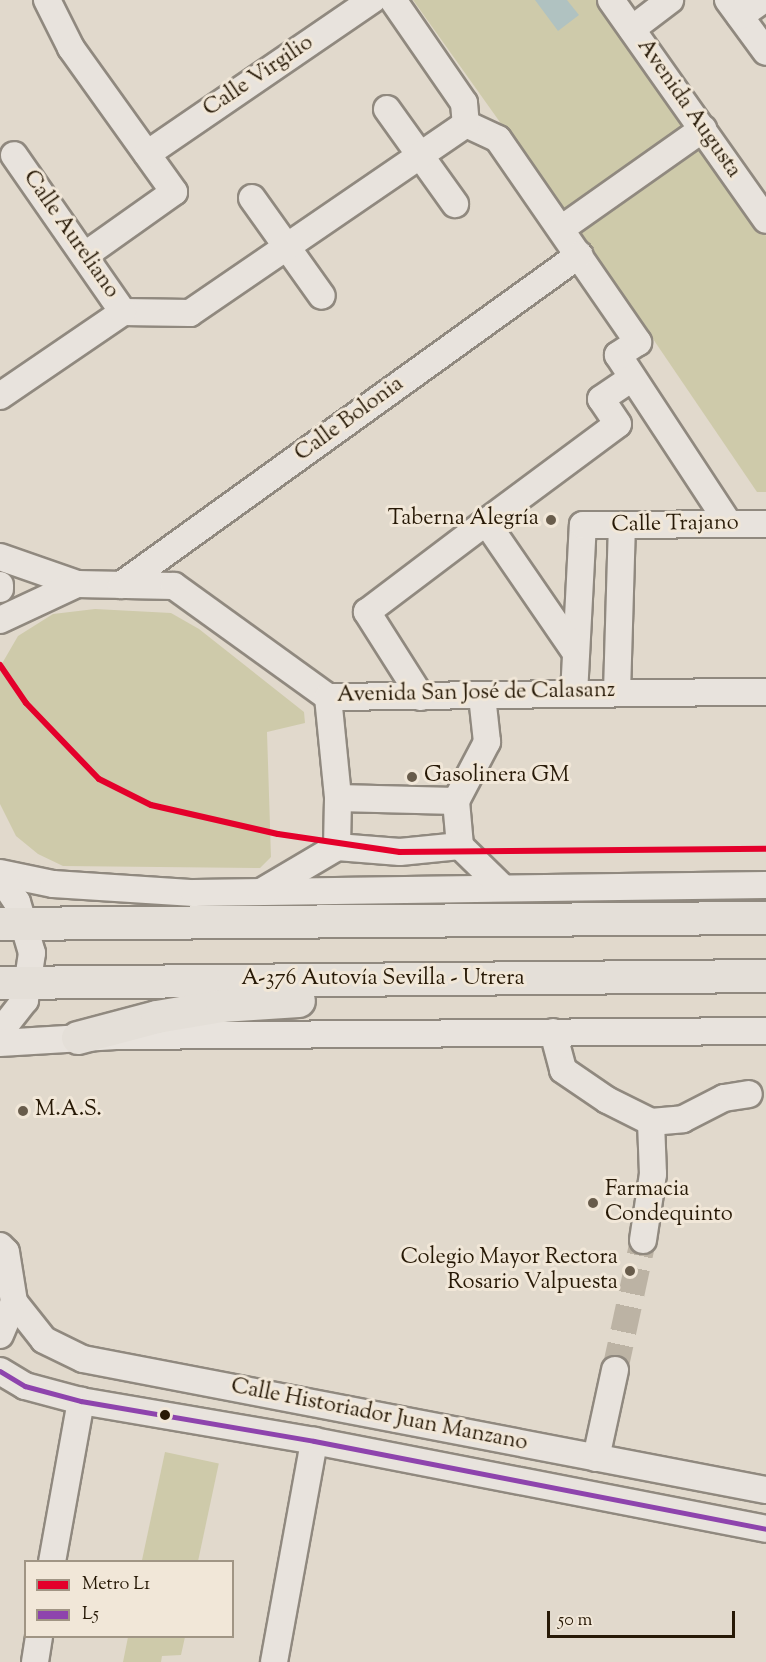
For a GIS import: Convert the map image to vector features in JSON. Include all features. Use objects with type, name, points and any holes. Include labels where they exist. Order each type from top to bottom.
[{"type":"main road","points":[[13,923],[766,918]]},
{"type":"main road","name":"A-376 Autovía Sevilla - Utrera","points":[[15,983],[766,976]]},
{"type":"main road","points":[[78,1038],[157,1017],[222,1006],[467,998],[579,979]]},
{"type":"street","points":[[47,0],[71,48],[174,192],[84,256]]},
{"type":"street","name":"Calle Virgilio","points":[[147,154],[372,0]]},
{"type":"street","points":[[393,0],[464,103],[466,124]]},
{"type":"street","name":"Avenida Augusta","points":[[611,0],[766,220]]},
{"type":"street","name":"Avenida Augusta","points":[[632,29],[670,0]]},
{"type":"street","points":[[763,0],[734,8],[766,52]]},
{"type":"street","points":[[387,109],[455,204]]},
{"type":"street","points":[[123,312],[190,313],[466,124]]},
{"type":"street","points":[[466,124],[498,139],[638,342],[618,356],[729,524]]},
{"type":"street","points":[[561,229],[702,129]]},
{"type":"street","name":"Calle Aureliano","points":[[0,396],[123,312],[14,155]]},
{"type":"street","points":[[252,198],[322,296]]},
{"type":"street","name":"Calle Bolonia","points":[[121,585],[579,255]]},
{"type":"street","points":[[421,697],[367,612],[618,424],[601,399],[632,378]]},
{"type":"street","points":[[486,522],[576,653],[574,694]]},
{"type":"street","name":"Calle Trajano","points":[[576,653],[583,525],[766,524]]},
{"type":"street","points":[[616,692],[622,525]]},
{"type":"street","name":"Avenida San José de Calasanz","points":[[0,557],[77,584],[174,586],[328,697],[766,692]]},
{"type":"street","name":"Avenida San José de Calasanz","points":[[0,620],[77,584]]},
{"type":"street","points":[[482,696],[486,742],[456,801],[460,846],[502,887]]},
{"type":"street","points":[[328,697],[338,798],[337,847]]},
{"type":"street","points":[[338,798],[456,801]]},
{"type":"street","points":[[259,893],[337,847],[400,852],[460,846]]},
{"type":"street","points":[[0,1032],[25,1000],[15,983],[32,953],[13,923],[0,875],[53,884],[145,891],[259,893],[502,887],[766,885]]},
{"type":"street","points":[[0,1043],[78,1038],[766,1031]]},
{"type":"street","points":[[553,1032],[563,1070],[607,1100],[651,1122],[683,1119],[724,1098],[749,1094]]},
{"type":"street","points":[[643,1240],[653,1174],[651,1122]]},
{"type":"street","name":"Calle Historiador Juan Manzano","points":[[0,1246],[6,1252],[14,1302],[44,1340],[83,1359],[766,1490]]},
{"type":"street","points":[[0,1335],[14,1302]]},
{"type":"street","points":[[596,1458],[615,1370]]},
{"type":"street","name":"Calle Historiador Juan Manzano","points":[[0,1371],[25,1386],[81,1401],[314,1441],[766,1529]]},
{"type":"street","points":[[52,1560],[81,1401]]},
{"type":"street","points":[[274,1662],[314,1441]]},
{"type":"street","points":[[35,1662],[39,1638]]},
{"type":"shaded area","points":[[413,0],[602,0],[692,128],[566,215]]},
{"type":"shaded area","points":[[535,0],[567,0],[579,15],[558,31]]},
{"type":"shaded area","points":[[702,143],[766,236],[766,492],[757,492],[579,230]]},
{"type":"shaded area","points":[[95,609],[171,613],[199,629],[304,712],[305,723],[267,732],[271,857],[260,868],[63,866],[38,854],[16,836],[0,804],[0,667],[18,636],[53,614]]},
{"type":"shaded area","points":[[165,1452],[219,1463],[198,1560],[142,1560]]},
{"type":"shaded area","points":[[128,1638],[185,1638],[181,1655],[162,1656],[161,1662],[123,1662]]},
{"type":"tunnel","points":[[615,1370],[643,1240]]},
{"type":"metro line","name":"L1","points":[[0,665],[26,703],[99,779],[151,805],[278,834],[400,852],[766,849]]},
{"type":"transit line","name":"L5","points":[[0,1371],[25,1386],[81,1401],[314,1441],[766,1529]]},
{"type":"place","name":"Taberna Alegría","points":[[551,520]]},
{"type":"place","name":"Gasolinera GM","points":[[412,777]]},
{"type":"place","name":"M.A.S.","points":[[23,1111]]},
{"type":"place","name":"Farmacia Condequinto","points":[[593,1203]]},
{"type":"place","name":"Colegio Mayor Rectora Rosario Valpuesta","points":[[630,1271]]}]
